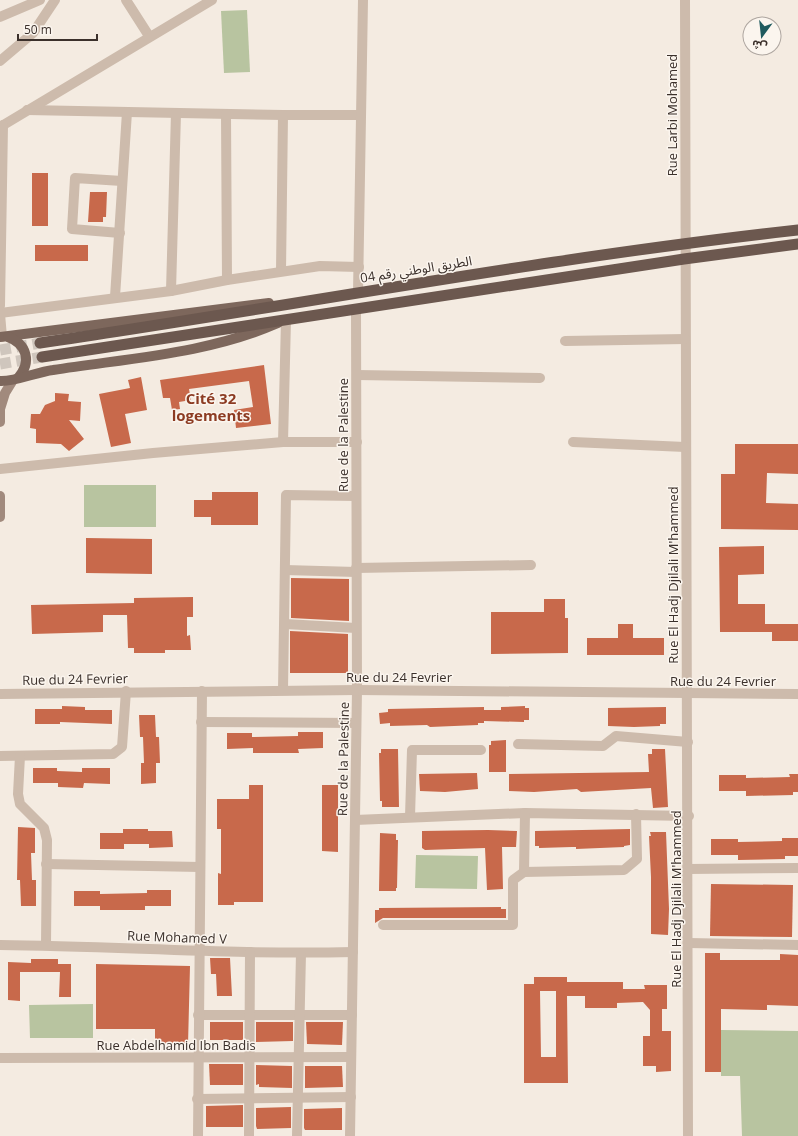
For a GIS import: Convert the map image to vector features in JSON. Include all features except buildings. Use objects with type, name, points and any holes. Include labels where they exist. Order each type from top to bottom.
[{"type":"highway","name":"الطريق الوطني رقم 04","points":[[40,343],[684,243],[798,230]]},
{"type":"highway","points":[[42,357],[684,259],[798,244]]},
{"type":"main road","points":[[3,337],[244,305],[305,301]]},
{"type":"main road","points":[[0,381],[16,379],[52,370],[221,343],[247,336],[286,320]]},
{"type":"main road","points":[[0,422],[0,408],[5,393],[23,372],[26,358],[21,344],[3,337]]},
{"type":"main road","points":[[0,496],[0,518]]},
{"type":"street","points":[[0,17],[40,0]]},
{"type":"street","points":[[0,61],[33,33],[55,0]]},
{"type":"street","points":[[126,0],[149,36]]},
{"type":"street","points":[[0,306],[2,126],[149,36],[212,0]]},
{"type":"street","points":[[358,293],[363,0]]},
{"type":"street","name":"Rue Larbi Mohamed","points":[[684,231],[685,0]]},
{"type":"street","points":[[27,110],[360,115]]},
{"type":"street","points":[[115,297],[127,112]]},
{"type":"street","points":[[171,291],[176,113]]},
{"type":"street","points":[[226,114],[228,280]]},
{"type":"street","points":[[281,272],[283,115]]},
{"type":"street","points":[[120,233],[72,229],[75,178],[122,181]]},
{"type":"street","name":"Rue El Hadj Djilali M'hammed","points":[[684,231],[686,694],[689,816],[688,1136]]},
{"type":"street","points":[[3,337],[0,313],[171,291],[228,280],[320,266],[359,267]]},
{"type":"street","name":"Rue de la Palestine","points":[[350,1136],[357,690],[356,310]]},
{"type":"street","points":[[283,442],[286,320]]},
{"type":"street","points":[[565,341],[685,338]]},
{"type":"street","points":[[357,375],[540,378]]},
{"type":"street","points":[[0,469],[153,453],[283,442],[357,442]]},
{"type":"street","points":[[573,442],[685,447]]},
{"type":"street","points":[[283,690],[286,495],[356,496]]},
{"type":"street","points":[[285,570],[356,570],[532,565]]},
{"type":"street","points":[[285,624],[356,628]]},
{"type":"street","name":"Rue du 24 Fevrier","points":[[0,694],[126,691],[357,690],[798,694]]},
{"type":"street","points":[[0,756],[113,754],[122,748],[126,691]]},
{"type":"street","points":[[198,1136],[197,1058],[202,691]]},
{"type":"street","points":[[201,722],[356,723]]},
{"type":"street","points":[[518,744],[603,746],[616,736],[688,742]]},
{"type":"street","points":[[410,817],[412,750],[481,750]]},
{"type":"street","points":[[20,756],[18,794],[20,804],[44,828],[48,840],[46,864],[46,945]]},
{"type":"street","points":[[355,820],[524,813],[689,816]]},
{"type":"street","points":[[524,813],[524,872]]},
{"type":"street","points":[[383,925],[513,925],[514,880],[524,872],[624,870],[637,859],[636,814]]},
{"type":"street","points":[[46,864],[200,867]]},
{"type":"street","points":[[688,869],[798,868]]},
{"type":"street","points":[[689,943],[798,945]]},
{"type":"street","name":"Rue Mohamed V","points":[[0,945],[46,945],[199,952],[353,952]]},
{"type":"street","points":[[249,1136],[251,1014],[250,952]]},
{"type":"street","points":[[297,1136],[301,953]]},
{"type":"street","points":[[198,1015],[352,1015]]},
{"type":"street","name":"Rue Abdelhamid Ibn Badis","points":[[0,1058],[351,1057]]},
{"type":"street","points":[[197,1099],[351,1098]]},
{"type":"green space","points":[[247,10],[250,72],[224,73],[221,11]]},
{"type":"green space","points":[[84,485],[156,485],[156,527],[84,527]]},
{"type":"green space","points":[[416,855],[478,856],[477,889],[415,888]]},
{"type":"green space","points":[[93,1004],[93,1038],[30,1038],[29,1005]]},
{"type":"green space","points":[[721,1030],[798,1031],[798,1136],[742,1136],[740,1076],[721,1076]]},
{"type":"tunnel","points":[[0,350],[40,343]]},
{"type":"tunnel","points":[[0,364],[42,357]]},
{"type":"district","name":"Cité 32 logements","points":[[211,406]]}]
